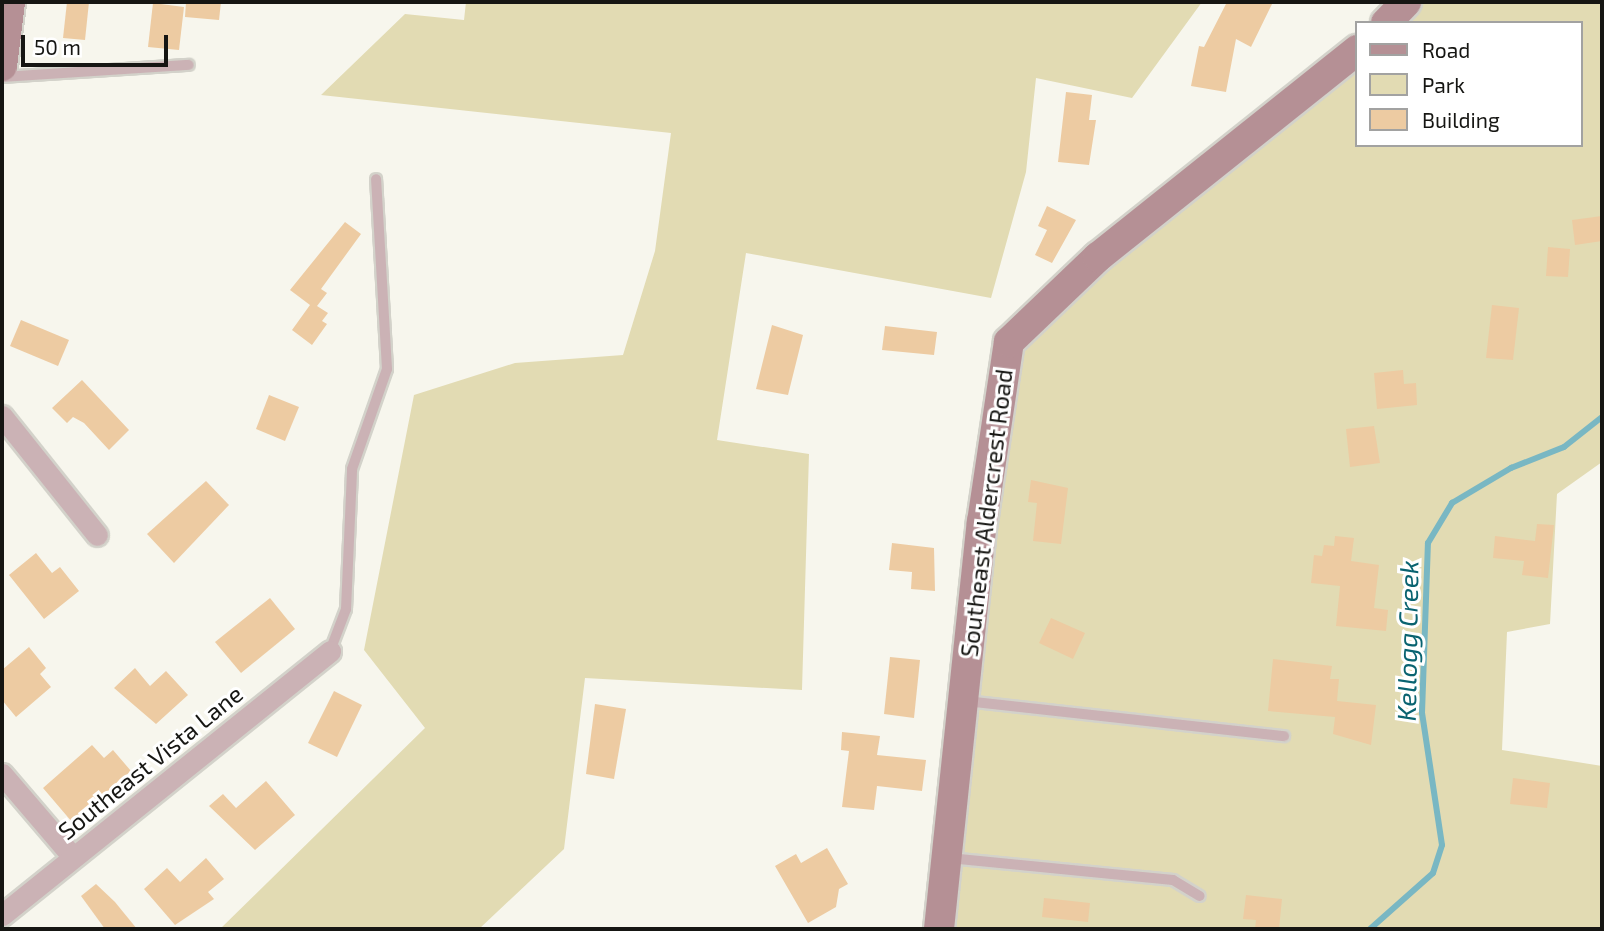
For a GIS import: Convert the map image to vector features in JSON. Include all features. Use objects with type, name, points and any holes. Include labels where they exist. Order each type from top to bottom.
[{"type":"street","points":[[2,66],[10,2]]},
{"type":"street","points":[[1388,21],[1406,2]]},
{"type":"street","name":"Southeast Aldercrest Road","points":[[939,929],[963,701],[1009,342],[1098,257],[1356,51]]},
{"type":"street","points":[[2,416],[97,535]]},
{"type":"street","name":"Southeast Vista Lane","points":[[2,915],[330,651]]},
{"type":"street","points":[[2,774],[73,857]]},
{"type":"lane","points":[[2,77],[189,65]]},
{"type":"lane","points":[[330,651],[346,609],[352,469],[387,369],[376,179]]},
{"type":"lane","points":[[963,701],[1284,736]]},
{"type":"lane","points":[[947,857],[1173,880],[1200,896]]},
{"type":"green space","points":[[466,2],[1202,2],[1132,98],[1036,78],[1026,172],[991,298],[746,253],[717,440],[809,454],[802,690],[585,678],[564,849],[479,929],[220,929],[425,728],[364,650],[414,395],[515,363],[623,355],[655,251],[671,133],[321,95],[405,14],[464,20]]},
{"type":"green space","points":[[1410,2],[1602,2],[1602,462],[1557,494],[1550,624],[1507,632],[1502,750],[1602,766],[1602,929],[947,929],[1010,365],[1023,335],[1356,62],[1356,147],[1583,147],[1583,21],[1393,21]]},
{"type":"building","points":[[67,2],[89,2],[85,40],[63,38]]},
{"type":"building","points":[[186,2],[221,2],[219,20],[185,17]]},
{"type":"building","points":[[1227,2],[1273,2],[1251,47],[1236,39],[1226,92],[1191,86],[1199,46],[1204,47]]},
{"type":"building","points":[[153,3],[184,7],[179,50],[148,47]]},
{"type":"building","points":[[1066,92],[1092,95],[1089,120],[1096,120],[1089,165],[1058,162]]},
{"type":"building","points":[[1047,206],[1076,220],[1052,263],[1035,255],[1047,230],[1038,226]]},
{"type":"building","points":[[1602,216],[1602,241],[1575,245],[1572,220]]},
{"type":"building","points":[[345,222],[361,234],[321,289],[327,293],[317,306],[328,313],[322,321],[327,324],[312,345],[292,330],[310,305],[290,290]]},
{"type":"building","points":[[1548,247],[1570,249],[1568,277],[1546,276]]},
{"type":"building","points":[[1492,305],[1519,308],[1513,360],[1486,358]]},
{"type":"building","points":[[21,320],[69,340],[58,366],[10,346]]},
{"type":"building","points":[[772,325],[803,335],[788,395],[756,389]]},
{"type":"building","points":[[885,326],[937,332],[934,355],[882,350]]},
{"type":"building","points":[[1403,370],[1404,384],[1416,383],[1417,405],[1377,409],[1374,373]]},
{"type":"building","points":[[82,380],[129,430],[109,450],[84,423],[73,417],[67,423],[52,408]]},
{"type":"building","points":[[269,395],[299,407],[285,441],[256,429]]},
{"type":"building","points":[[1374,426],[1380,463],[1350,467],[1346,429]]},
{"type":"building","points":[[1031,480],[1068,488],[1061,544],[1033,541],[1037,503],[1028,502]]},
{"type":"building","points":[[206,481],[229,505],[174,563],[147,534]]},
{"type":"building","points":[[1537,524],[1554,525],[1548,578],[1522,575],[1524,561],[1493,558],[1495,536],[1535,541]]},
{"type":"building","points":[[1335,536],[1354,538],[1351,561],[1379,565],[1374,608],[1388,610],[1386,631],[1336,626],[1340,586],[1311,583],[1314,555],[1322,556],[1324,545],[1334,546]]},
{"type":"building","points":[[892,543],[934,548],[935,591],[911,589],[912,572],[889,570]]},
{"type":"building","points":[[36,553],[52,573],[60,567],[79,591],[44,619],[9,575]]},
{"type":"building","points":[[270,598],[295,629],[241,673],[215,642]]},
{"type":"building","points":[[1051,618],[1085,633],[1073,659],[1039,643]]},
{"type":"building","points":[[29,647],[46,668],[40,674],[51,687],[16,717],[2,700],[2,670]]},
{"type":"building","points":[[890,657],[920,660],[914,718],[884,714]]},
{"type":"building","points":[[1273,659],[1332,666],[1330,679],[1339,679],[1337,701],[1376,705],[1371,745],[1333,734],[1335,717],[1268,711]]},
{"type":"building","points":[[135,668],[150,686],[166,671],[188,695],[156,724],[114,688]]},
{"type":"building","points":[[334,691],[362,705],[337,757],[308,743]]},
{"type":"building","points":[[595,704],[626,709],[614,779],[586,774]]},
{"type":"building","points":[[842,732],[880,736],[877,755],[926,760],[922,791],[877,786],[874,810],[842,807],[849,751],[841,750]]},
{"type":"building","points":[[92,745],[104,758],[113,750],[131,771],[72,822],[43,788]]},
{"type":"building","points":[[1513,778],[1550,783],[1547,808],[1510,804]]},
{"type":"building","points":[[266,781],[295,815],[255,850],[209,806],[223,794],[236,808]]},
{"type":"building","points":[[827,848],[848,884],[839,889],[836,907],[808,923],[775,866],[796,854],[801,863]]},
{"type":"building","points":[[206,858],[224,879],[208,892],[214,899],[175,925],[144,889],[167,868],[180,882]]},
{"type":"building","points":[[96,884],[137,929],[105,929],[81,896]]},
{"type":"building","points":[[1246,895],[1282,899],[1279,929],[1255,929],[1256,920],[1243,919]]},
{"type":"building","points":[[1044,898],[1090,903],[1088,922],[1042,917]]},
{"type":"waterway","name":"Kellogg Creek","points":[[1370,929],[1433,873],[1442,845],[1422,713],[1428,543],[1452,503],[1511,468],[1564,447],[1602,417]]}]
